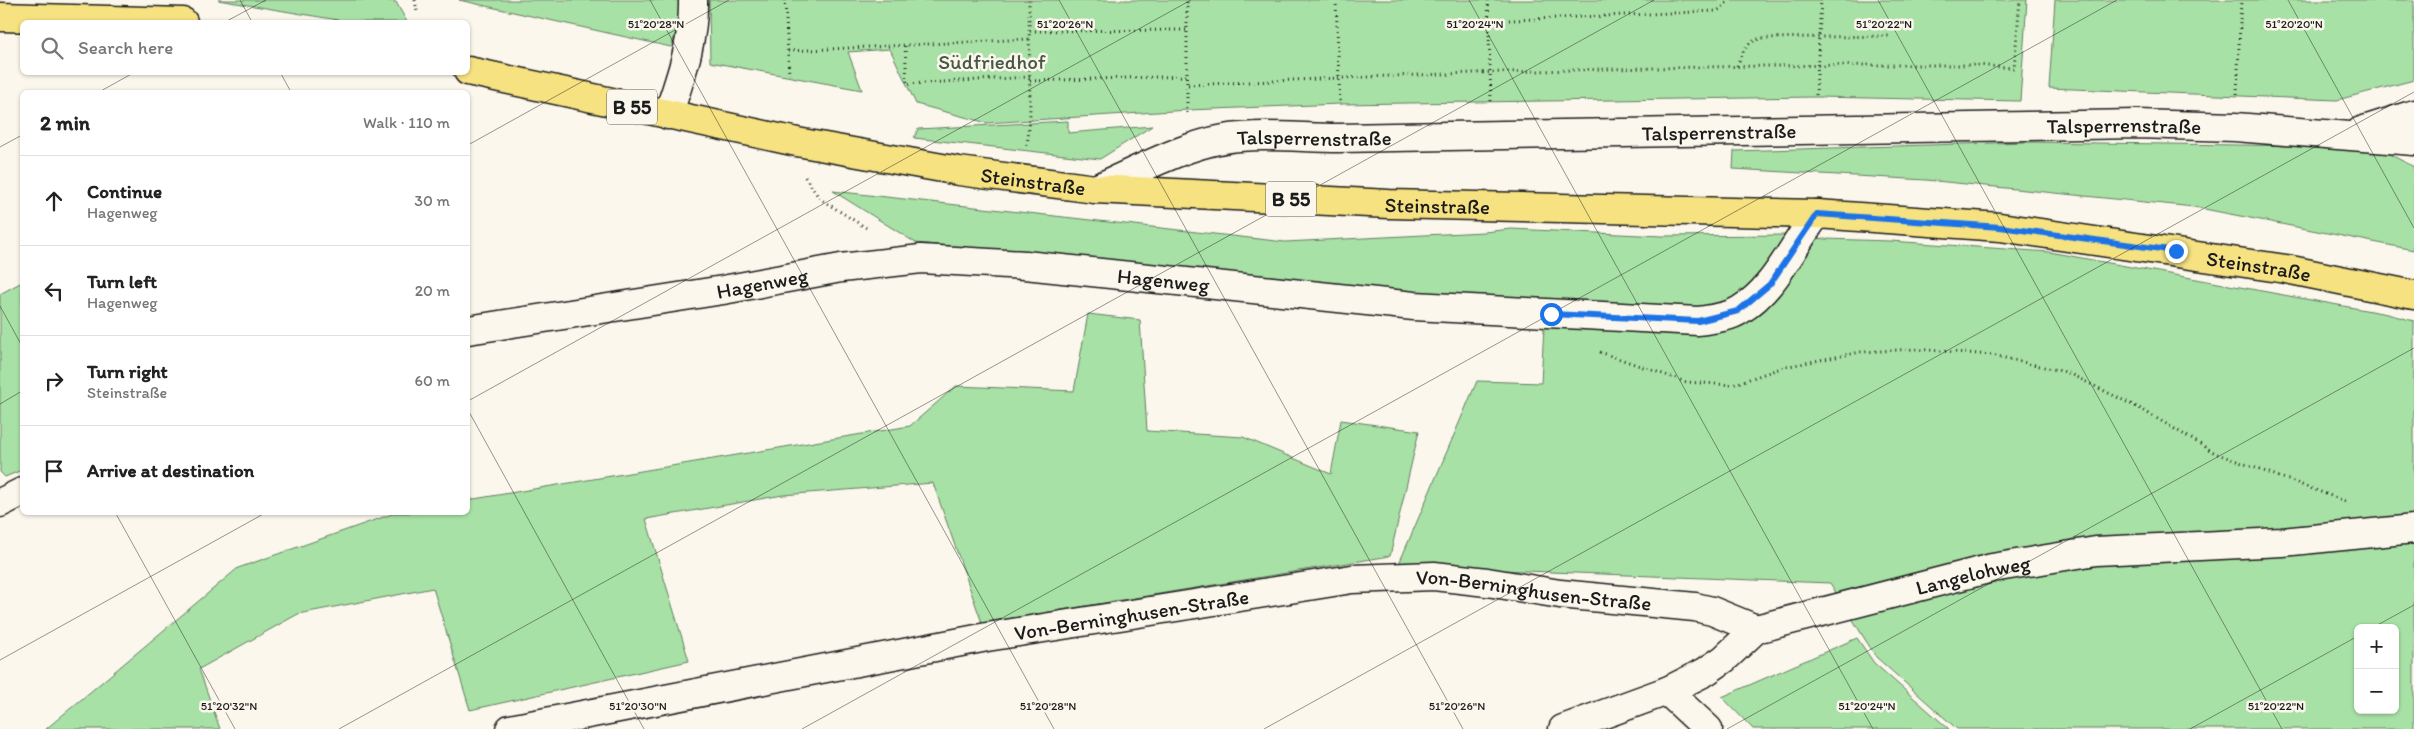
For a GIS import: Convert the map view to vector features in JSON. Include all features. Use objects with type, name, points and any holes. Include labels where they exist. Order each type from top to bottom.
[{"type":"main road","points":[[0,17],[110,20]]},
{"type":"main road","name":"Steinstraße","points":[[470,71],[668,115],[886,159],[1095,188],[1389,204],[1817,214],[2000,227],[2286,269],[2414,295]]},
{"type":"street","points":[[668,115],[687,58],[693,21],[693,0]]},
{"type":"street","name":"Talsperrenstraße","points":[[2350,135],[2414,114]]},
{"type":"street","name":"Talsperrenstraße","points":[[1095,188],[1177,153],[1224,139],[1272,137],[1340,138],[1814,131],[2138,124],[2350,135],[2414,141]]},
{"type":"street","name":"Hagenweg","points":[[470,330],[713,292],[841,268],[920,259],[1025,265],[1414,306],[1698,321],[1738,311],[1757,297],[1770,284],[1817,214]]},
{"type":"street","points":[[0,503],[20,493]]},
{"type":"street","name":"Langelohweg","points":[[1563,729],[1666,691],[1706,672],[1724,660],[1756,629],[1992,568],[2086,553],[2282,542],[2414,529]]},
{"type":"street","name":"Von-Berninghusen-Straße","points":[[510,729],[987,637],[1352,579],[1434,576],[1487,582],[1560,594],[1695,607],[1712,611],[1756,629]]},
{"type":"street","points":[[1666,691],[1708,729]]},
{"type":"path","points":[[414,0],[417,12]]},
{"type":"path","points":[[785,0],[789,75]]},
{"type":"path","points":[[1022,178],[1030,121],[1029,0]]},
{"type":"path","points":[[1177,153],[1188,110],[1187,0]]},
{"type":"path","points":[[1336,0],[1340,138]]},
{"type":"path","points":[[1488,0],[1492,135]]},
{"type":"path","points":[[1489,21],[1717,11],[1729,0]]},
{"type":"path","points":[[1814,131],[1821,0]]},
{"type":"path","points":[[1188,85],[1338,78],[1818,64],[1976,65],[2014,68],[2020,0]]},
{"type":"path","points":[[2235,128],[2241,0]]},
{"type":"path","points":[[1030,31],[1187,30]]},
{"type":"path","points":[[1737,66],[1742,52],[1751,41],[1762,38],[1818,35],[1889,36]]},
{"type":"path","points":[[788,51],[1030,39]]},
{"type":"path","points":[[905,46],[908,84],[1030,79],[1188,76]]},
{"type":"path","points":[[806,181],[820,199]]},
{"type":"path","points":[[1596,351],[1686,382],[1732,385],[1784,367],[1861,352],[1916,349],[1992,355],[2066,372],[2141,409],[2215,453],[2352,503]]},
{"type":"green space","points":[[218,0],[383,0],[396,2],[406,20],[338,20]]},
{"type":"green space","points":[[459,0],[681,0],[682,15],[671,47]]},
{"type":"green space","name":"Südfriedhof","points":[[709,0],[2027,0],[2020,101],[1816,97],[1340,104],[1188,110],[987,123],[916,104],[890,49],[848,52],[862,90],[710,62]]},
{"type":"green space","points":[[2055,0],[2414,0],[2414,80],[2337,100],[2049,88]]},
{"type":"green space","points":[[1068,121],[1068,133],[1152,126],[1100,159],[914,138],[918,129]]},
{"type":"green space","points":[[2027,142],[2376,147],[2414,167],[2414,250],[2194,207],[1926,180],[1733,169],[1734,151]]},
{"type":"green space","points":[[833,191],[1285,242],[1511,229],[1662,236],[1790,235],[1825,239],[1890,241],[2049,252],[2387,314],[2414,321],[2414,729],[1957,729],[1876,657],[1830,583],[1398,566],[1477,381],[1541,383],[1545,307],[1481,305],[1281,277],[916,243]]},
{"type":"green space","points":[[20,283],[20,471],[5,477],[0,472],[0,294]]},
{"type":"green space","points":[[1088,314],[1140,320],[1147,431],[1243,437],[1331,474],[1341,420],[1419,431],[1390,556],[982,623],[933,483],[783,495],[646,519],[689,661],[470,710],[433,588],[298,614],[199,669],[220,729],[46,729],[238,568],[389,515],[470,515],[470,500],[910,426],[956,386],[1074,391]]},
{"type":"green space","points":[[1857,638],[1874,663],[1949,729],[1753,729],[1722,697]]},
{"type":"route","points":[[1551,314],[1698,321],[1738,311],[1757,297],[1770,284],[1817,214],[2000,227],[2176,251]]}]
